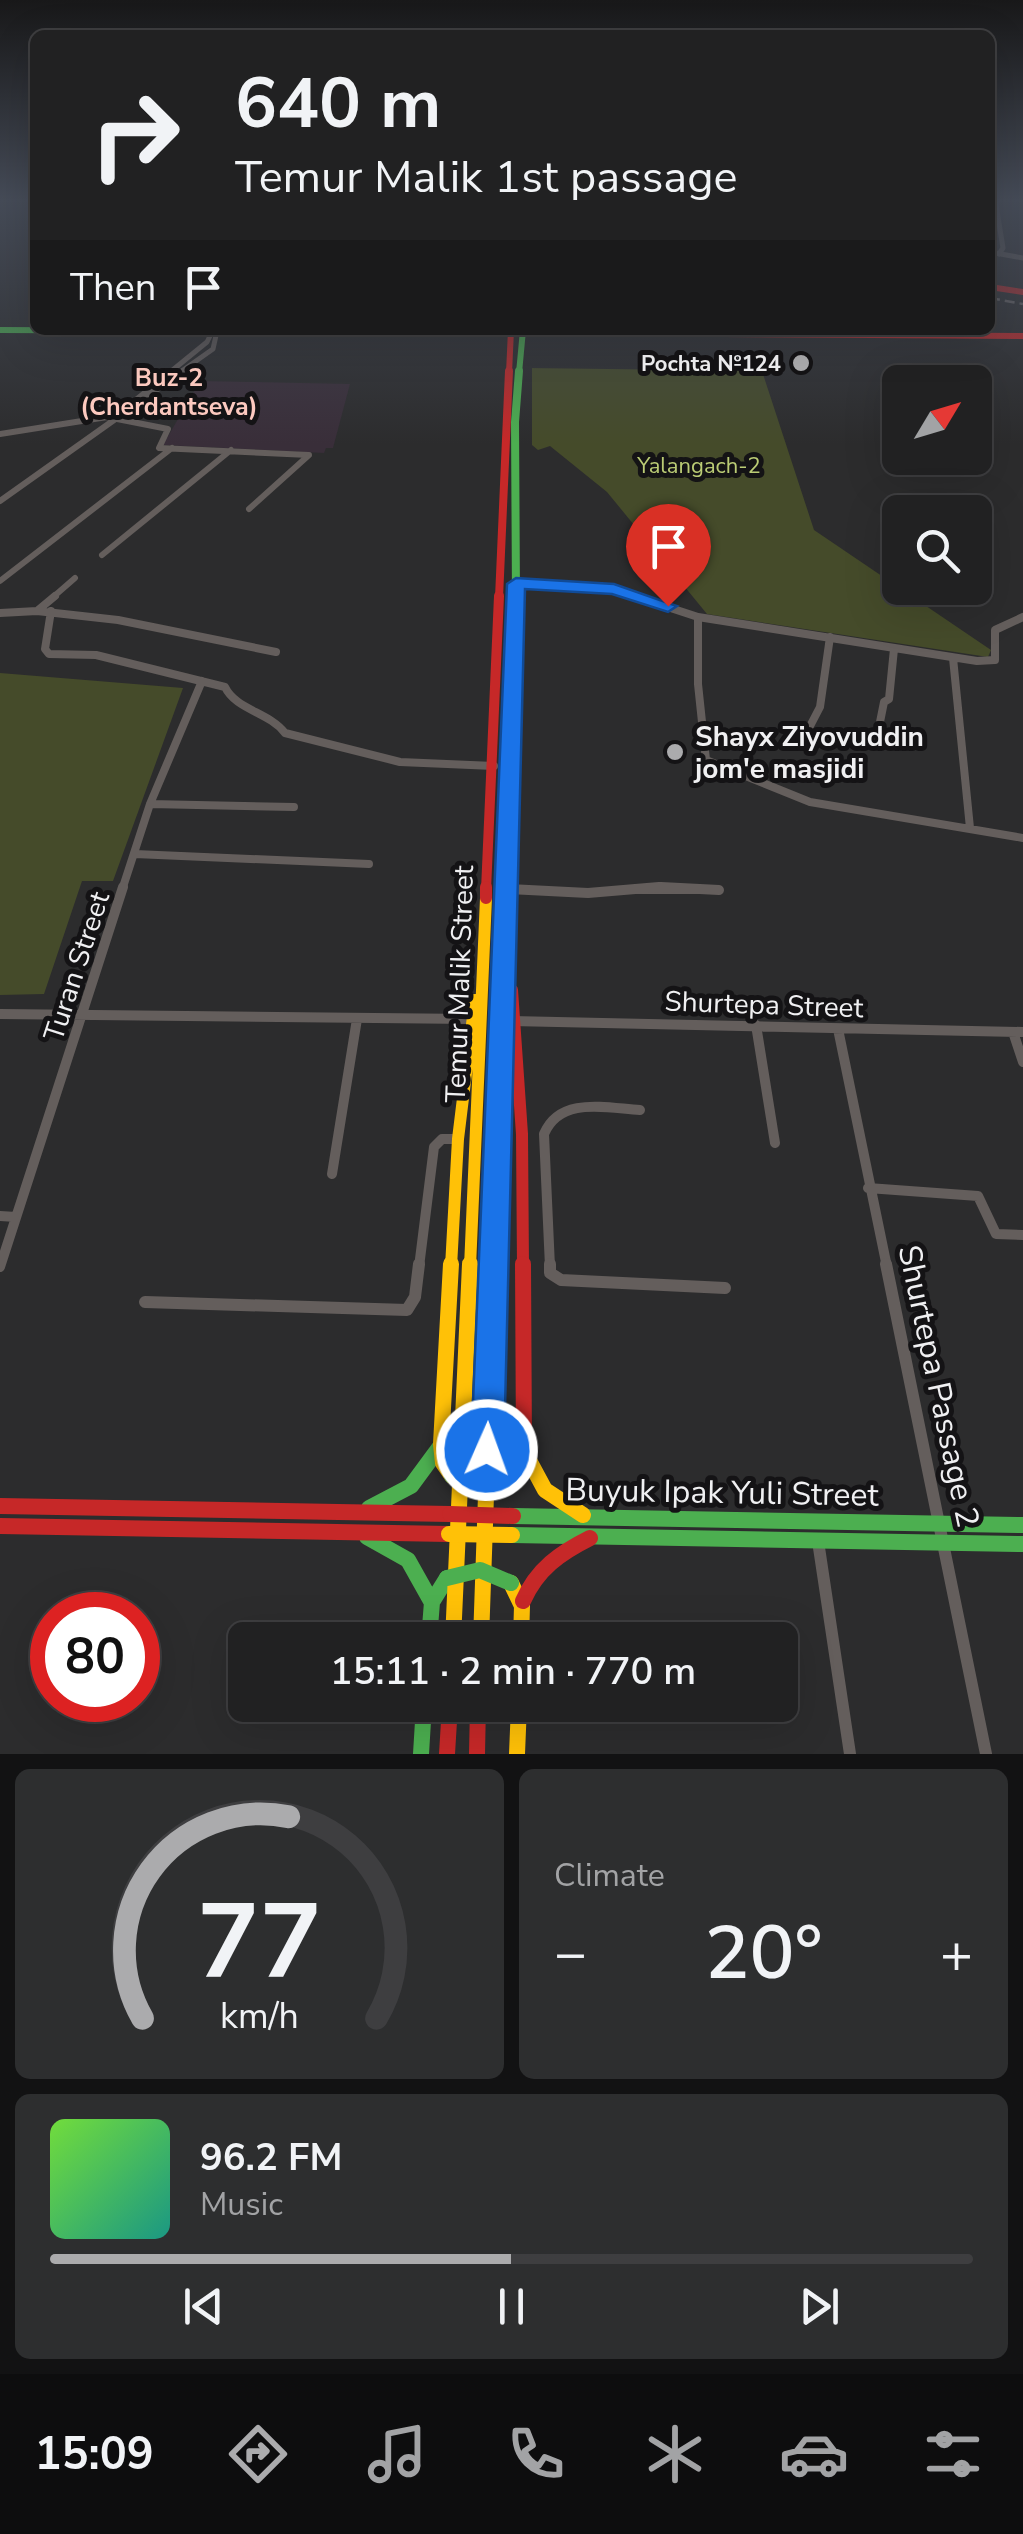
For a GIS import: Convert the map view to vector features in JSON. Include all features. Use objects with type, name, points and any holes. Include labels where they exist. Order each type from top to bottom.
[{"type":"main road","points":[[995,289],[1023,292]]},
{"type":"main road","points":[[0,327],[30,324]]},
{"type":"main road","points":[[0,327],[30,328]]},
{"type":"main road","points":[[995,331],[1023,333]]},
{"type":"main road","points":[[995,333],[1023,333]]},
{"type":"main road","name":"Temur Malik Street","points":[[482,1622],[510,1021],[506,944],[516,584],[517,335]]},
{"type":"main road","name":"Temur Malik Street","points":[[454,1622],[478,1019],[486,942],[494,766],[503,446],[517,335]]},
{"type":"main road","points":[[478,1019],[458,1139],[443,1463],[452,1476],[479,1484],[502,1480],[514,1473],[524,1448]]},
{"type":"main road","points":[[510,1021],[522,1134],[524,1448],[532,1472],[547,1493],[573,1511],[592,1517]]},
{"type":"main road","points":[[353,1512],[388,1502],[413,1487],[428,1471],[441,1444]]},
{"type":"main road","name":"Buyuk Ipak Yuli Street","points":[[0,1506],[1023,1525]]},
{"type":"main road","name":"Buyuk Ipak Yuli Street","points":[[0,1526],[1023,1544]]},
{"type":"main road","points":[[353,1532],[387,1544],[403,1555],[420,1574],[432,1602]]},
{"type":"main road","points":[[522,1622],[528,1584],[545,1562],[593,1537]]},
{"type":"main road","points":[[430,1622],[432,1602],[447,1578],[460,1572],[484,1570],[512,1584],[522,1606]]},
{"type":"main road","points":[[421,1754],[423,1722]]},
{"type":"main road","points":[[447,1754],[449,1722]]},
{"type":"main road","points":[[477,1754],[478,1722]]},
{"type":"main road","points":[[517,1754],[518,1722]]},
{"type":"street","points":[[0,501],[213,349],[215,335]]},
{"type":"street","points":[[0,434],[115,419],[168,429],[158,446],[310,457],[249,508]]},
{"type":"street","points":[[0,581],[173,448]]},
{"type":"street","points":[[102,554],[232,450]]},
{"type":"street","points":[[38,611],[75,578]]},
{"type":"street","points":[[516,584],[614,589],[698,617],[953,658],[994,660],[994,630],[1023,617]]},
{"type":"street","points":[[51,611],[45,649],[49,654],[96,655],[225,686],[230,698],[276,721],[285,733],[400,762],[494,766]]},
{"type":"street","points":[[0,613],[51,611],[118,620],[276,652]]},
{"type":"street","points":[[698,617],[698,684],[706,760],[810,802],[1023,838]]},
{"type":"street","points":[[808,730],[820,707],[830,637]]},
{"type":"street","points":[[880,722],[884,702],[889,699],[894,649]]},
{"type":"street","points":[[953,658],[970,828]]},
{"type":"street","name":"Turan Street","points":[[0,1267],[150,804],[202,681]]},
{"type":"street","points":[[150,804],[294,808]]},
{"type":"street","points":[[136,854],[369,864]]},
{"type":"street","points":[[509,889],[588,893],[660,887],[719,890]]},
{"type":"street","points":[[0,1014],[478,1019]]},
{"type":"street","points":[[332,1174],[357,1018]]},
{"type":"street","name":"Shurtepa Street","points":[[510,1021],[1018,1032]]},
{"type":"street","points":[[756,1025],[775,1143]]},
{"type":"street","name":"Shurtepa Passage 2","points":[[838,1029],[986,1754]]},
{"type":"street","points":[[1018,1032],[1023,1062]]},
{"type":"street","points":[[640,1110],[564,1110],[550,1119],[544,1134],[548,1268],[553,1277],[725,1288]]},
{"type":"street","points":[[522,1134],[544,1134]]},
{"type":"street","points":[[145,1302],[407,1310],[415,1298],[434,1147],[442,1139],[458,1139]]},
{"type":"street","points":[[868,1188],[978,1196],[996,1234],[1023,1235]]},
{"type":"street","points":[[0,1216],[16,1217]]},
{"type":"street","points":[[818,1540],[850,1754]]},
{"type":"shaded area","points":[[200,381],[350,384],[333,448],[326,448],[324,453],[163,445]]},
{"type":"green space","name":"Yalangach-2","points":[[532,368],[762,371],[814,530],[882,576],[882,605],[925,605],[991,650],[988,657],[707,614],[607,492],[550,446],[538,450],[532,445]]},
{"type":"green space","points":[[0,673],[183,688],[113,881],[82,881],[44,994],[0,995]]},
{"type":"railway","points":[[995,299],[1023,304]]},
{"type":"traffic: fast","points":[[0,330],[30,330]]},
{"type":"traffic: fast","points":[[506,940],[516,615],[515,422],[523,335]]},
{"type":"traffic: fast","points":[[369,1508],[411,1486],[439,1448]]},
{"type":"traffic: fast","points":[[452,1476],[483,1484],[514,1473]]},
{"type":"traffic: fast","points":[[513,1516],[1023,1525]]},
{"type":"traffic: fast","points":[[512,1535],[1023,1544]]},
{"type":"traffic: fast","points":[[367,1537],[408,1560],[431,1601]]},
{"type":"traffic: fast","points":[[447,1578],[480,1570],[511,1583]]},
{"type":"traffic: fast","points":[[430,1622],[432,1602],[447,1578]]},
{"type":"traffic: fast","points":[[421,1754],[423,1722]]},
{"type":"traffic: slow","points":[[454,1622],[486,898]]},
{"type":"traffic: slow","points":[[482,1622],[506,940]]},
{"type":"traffic: slow","points":[[452,1476],[443,1463],[441,1444],[458,1139],[475,1000]]},
{"type":"traffic: slow","points":[[524,1451],[545,1490],[583,1515]]},
{"type":"traffic: slow","points":[[449,1534],[512,1535]]},
{"type":"traffic: slow","points":[[511,1583],[522,1606],[522,1622]]},
{"type":"traffic: slow","points":[[517,1754],[518,1722]]},
{"type":"traffic: jam","points":[[995,288],[1023,292]]},
{"type":"traffic: jam","points":[[486,898],[511,335]]},
{"type":"traffic: jam","points":[[870,335],[1023,336]]},
{"type":"traffic: jam","points":[[512,990],[522,1134],[524,1448],[514,1473]]},
{"type":"traffic: jam","points":[[0,1506],[450,1514]]},
{"type":"traffic: jam","points":[[450,1514],[513,1516]]},
{"type":"traffic: jam","points":[[0,1526],[449,1534]]},
{"type":"traffic: jam","points":[[523,1601],[534,1579],[549,1562],[590,1538]]},
{"type":"traffic: jam","points":[[447,1754],[449,1722]]},
{"type":"traffic: jam","points":[[477,1754],[478,1722]]},
{"type":"place","name":"Pochta №124","points":[[801,363]]},
{"type":"place","name":"Shayx Ziyovuddin jom'e masjidi","points":[[675,752]]},
{"type":"district","name":"Buz-2 (Cherdantseva)","points":[[169,392]]},
{"type":"route","points":[[487,1450],[510,870],[516,584],[614,589],[668,606]]}]
